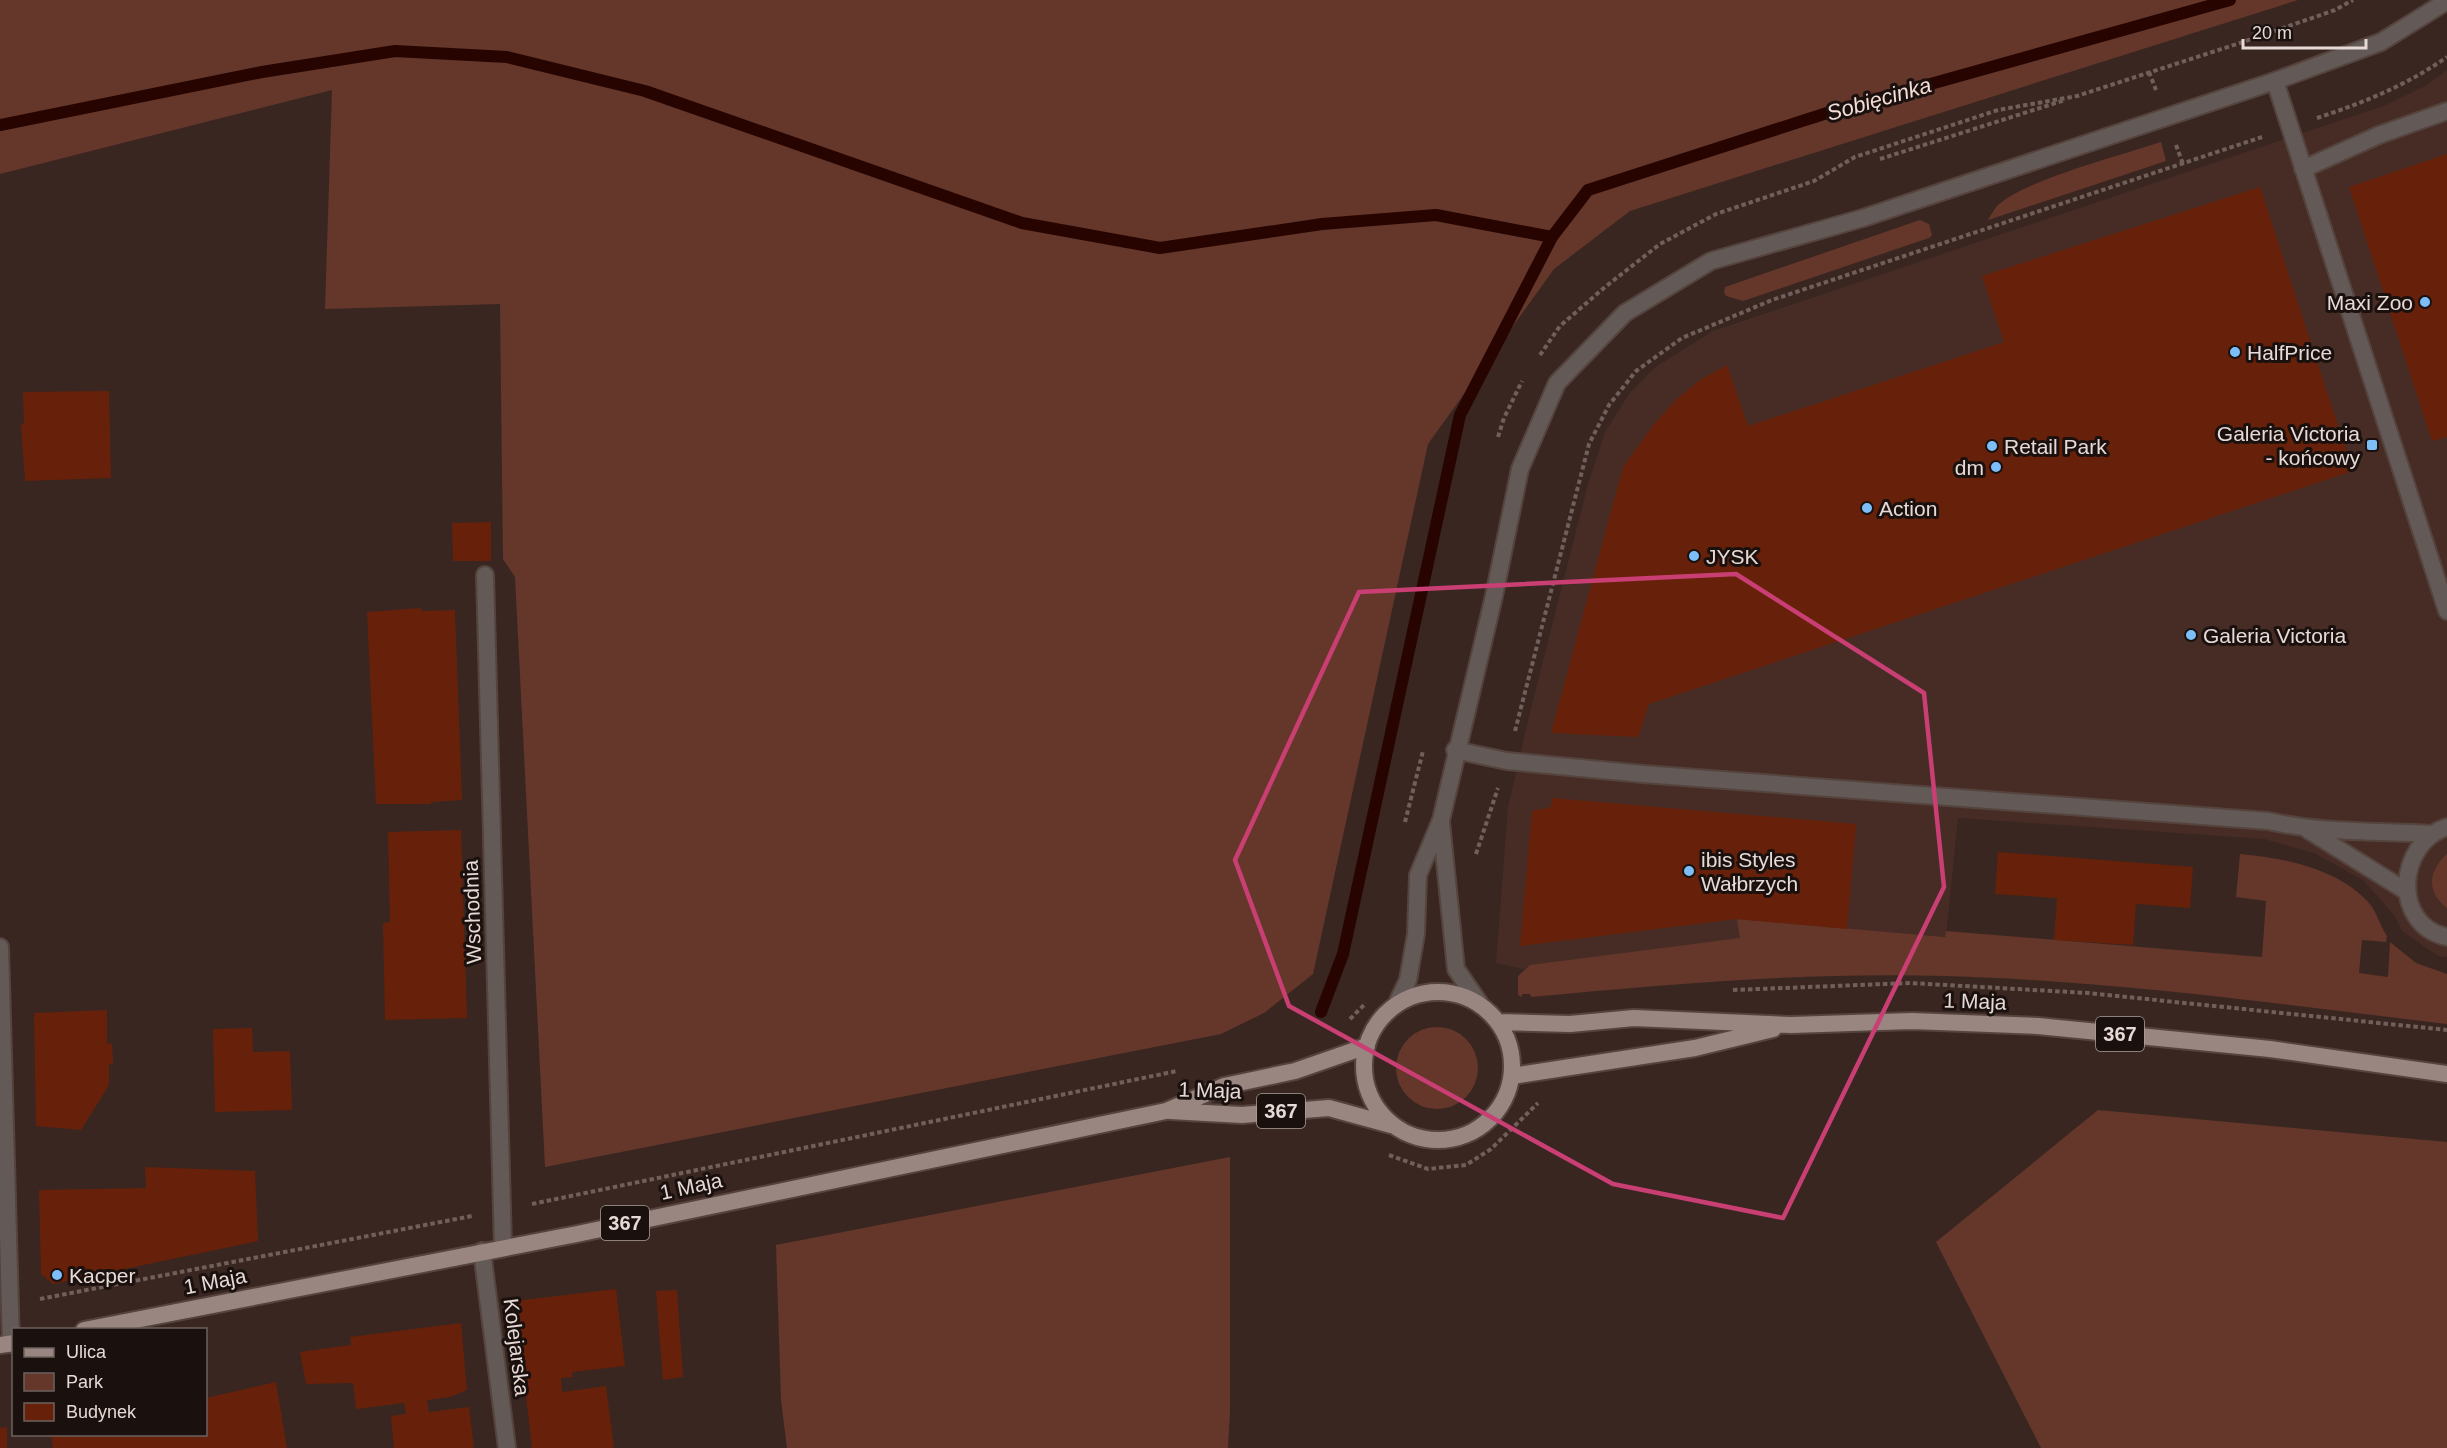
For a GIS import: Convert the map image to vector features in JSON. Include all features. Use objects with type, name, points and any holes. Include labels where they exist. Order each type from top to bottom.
[{"type":"main road","name":"367","points":[[1429,992],[1447,992],[1480,1004],[1499,1022],[1511,1048],[1512,1076],[1506,1097],[1494,1115],[1477,1130],[1457,1138],[1435,1140],[1413,1136],[1394,1125],[1378,1110],[1368,1090],[1364,1068],[1367,1046],[1381,1019],[1396,1005],[1429,992]]},
{"type":"main road","name":"1 Maja","points":[[1499,1022],[1569,1024],[1654,1018],[1791,1025],[1912,1021],[2038,1026],[2270,1050],[2447,1074]]},
{"type":"main road","name":"367","points":[[1512,1076],[1695,1048],[1791,1025]]},
{"type":"main road","name":"1 Maja","points":[[89,1328],[503,1247],[1166,1111],[1224,1086],[1295,1071],[1367,1046]]},
{"type":"main road","name":"1 Maja","points":[[1166,1111],[1242,1114],[1329,1108],[1394,1125]]},
{"type":"street","points":[[1396,1005],[1408,980],[1416,934],[1418,875],[1441,820],[1455,750],[1494,596],[1520,469],[1557,383],[1625,314],[1711,261],[1863,218],[2275,81],[2381,42],[2447,1]]},
{"type":"street","points":[[2275,81],[2447,611]]},
{"type":"street","points":[[2303,169],[2379,135],[2447,111]]},
{"type":"street","name":"Wschodnia","points":[[485,575],[503,1247]]},
{"type":"street","points":[[1455,750],[1507,760],[1643,774],[2258,821],[2307,830],[2442,826]]},
{"type":"street","points":[[1441,820],[1456,969],[1480,1004]]},
{"type":"street","points":[[2442,826],[2417,849],[2408,867],[2406,891],[2413,910],[2423,924],[2447,937]]},
{"type":"street","points":[[2307,830],[2406,891]]},
{"type":"street","points":[[0,947],[10,1310],[8,1344]]},
{"type":"street","name":"Kolejarska","points":[[482,1251],[507,1448]]},
{"type":"path","points":[[1880,159],[2237,44],[2336,10],[2353,0]]},
{"type":"path","points":[[1475,864],[1476,852],[1507,760],[1590,444],[1610,405],[1636,371],[1682,338],[1772,300],[2366,103],[2426,72],[2447,57]]},
{"type":"path","points":[[1533,363],[1560,326],[1605,287],[1660,244],[1716,214],[1814,181],[1855,157],[1987,114],[2077,96]]},
{"type":"path","points":[[1496,446],[1504,417],[1527,372]]},
{"type":"path","points":[[1404,830],[1425,743]]},
{"type":"path","points":[[1732,990],[1921,984],[2088,993],[2447,1030]]},
{"type":"path","points":[[1342,1027],[1371,994]]},
{"type":"path","points":[[10,1310],[36,1299],[245,1262],[1185,1069]]},
{"type":"path","points":[[1386,1153],[1395,1160],[1428,1169],[1466,1165],[1491,1149],[1536,1104],[1544,1100]]},
{"type":"highlighted area","points":[[1736,574],[1924,693],[1944,887],[1783,1218],[1613,1184],[1289,1006],[1235,860],[1359,592]]},
{"type":"shaded area","points":[[2447,70],[2447,957],[2438,956],[2402,931],[2394,915],[2363,880],[2314,853],[2264,839],[1958,818],[1946,937],[1858,930],[1523,969],[1496,963],[1508,807],[1588,484],[1605,432],[1629,394],[1654,368],[1713,331],[2386,105],[2425,86]]},
{"type":"green space","points":[[0,0],[2298,0],[1630,211],[1554,269],[1428,444],[1313,974],[1264,1013],[1221,1034],[545,1167],[515,577],[503,559],[500,304],[325,309],[332,90],[0,174]]},
{"type":"green space","points":[[2161,142],[2166,161],[1988,220],[1998,205],[2029,186]]},
{"type":"green space","points":[[1920,220],[1929,224],[1932,235],[1929,238],[1743,301],[1726,296],[1724,292],[1725,287]]},
{"type":"green space","points":[[2240,854],[2274,858],[2309,867],[2342,881],[2356,891],[2372,907],[2387,936],[2386,942],[2362,940],[2359,973],[2388,977],[2390,942],[2416,963],[2447,974],[2447,1024],[2134,988],[1946,976],[1790,977],[1531,997],[1530,994],[1522,994],[1522,997],[1518,995],[1518,976],[1530,965],[1740,938],[1737,919],[1945,937],[1946,931],[2262,957],[2266,901],[2236,897]]},
{"type":"green space","points":[[2447,854],[2447,908],[2435,895],[2432,881],[2436,867]]},
{"type":"green space","points":[[1437,1027],[1453,1030],[1466,1039],[1475,1052],[1478,1068],[1475,1084],[1466,1097],[1453,1106],[1437,1109],[1421,1106],[1408,1097],[1399,1084],[1396,1068],[1399,1052],[1408,1039],[1421,1030]]},
{"type":"green space","points":[[2098,1110],[2447,1142],[2447,1448],[2041,1448],[1936,1242]]},
{"type":"green space","points":[[1230,1157],[1228,1448],[787,1448],[781,1400],[776,1245]]},
{"type":"building","points":[[2447,154],[2447,437],[2432,441],[2349,187]]},
{"type":"building","name":"Retail Park","points":[[2260,187],[2353,471],[1649,704],[1638,737],[1551,733],[1623,467],[1654,424],[1677,399],[1700,380],[1727,365],[1748,426],[2004,342],[1982,276]]},
{"type":"building","points":[[109,391],[111,478],[25,481],[21,424],[24,424],[23,392]]},
{"type":"building","points":[[491,522],[491,561],[453,561],[452,523]]},
{"type":"building","points":[[421,608],[422,611],[455,610],[462,800],[431,802],[431,804],[376,804],[367,612]]},
{"type":"building","name":"ibis Styles Wałbrzych","points":[[1552,798],[1856,824],[1847,929],[1737,919],[1520,946],[1532,811],[1551,807]]},
{"type":"building","points":[[461,830],[467,1018],[385,1020],[383,923],[390,922],[388,832]]},
{"type":"building","points":[[1998,852],[2193,867],[2190,908],[2136,904],[2133,945],[2054,940],[2057,898],[1995,894]]},
{"type":"building","points":[[107,1010],[107,1044],[112,1043],[113,1064],[109,1064],[109,1085],[81,1130],[36,1126],[34,1013]]},
{"type":"building","points":[[252,1028],[253,1052],[290,1051],[292,1110],[215,1112],[213,1029]]},
{"type":"building","points":[[145,1167],[255,1171],[258,1241],[53,1284],[41,1274],[39,1190],[146,1188]]},
{"type":"building","points":[[616,1289],[625,1366],[572,1372],[573,1377],[561,1378],[562,1392],[606,1386],[614,1448],[532,1448],[515,1301]]},
{"type":"building","points":[[677,1290],[683,1377],[663,1380],[656,1291]]},
{"type":"building","points":[[461,1323],[467,1390],[450,1397],[427,1400],[429,1412],[469,1407],[474,1448],[394,1448],[391,1416],[406,1414],[404,1403],[356,1409],[353,1383],[306,1384],[300,1352],[351,1345],[350,1337]]},
{"type":"building","points":[[276,1382],[287,1448],[53,1448],[51,1436],[207,1436],[207,1398]]},
{"type":"building","points":[[7,1427],[7,1448],[0,1448],[0,1428]]},
{"type":"waterway","name":"Sobięcinka","points":[[1321,1012],[1343,954],[1460,415],[1552,237],[1588,190],[1827,113],[2230,0]]},
{"type":"waterway","points":[[0,125],[262,72],[395,51],[507,57],[645,91],[1022,223],[1160,248],[1322,224],[1436,215],[1552,237]]},
{"type":"place","name":"Maxi Zoo","points":[[2425,302]]},
{"type":"place","name":"HalfPrice","points":[[2235,352]]},
{"type":"place","name":"Galeria Victoria - końcowy","points":[[2372,445]]},
{"type":"place","name":"Retail Park","points":[[1992,446]]},
{"type":"place","name":"dm","points":[[1996,467]]},
{"type":"place","name":"Action","points":[[1867,508]]},
{"type":"place","name":"JYSK","points":[[1694,556]]},
{"type":"place","name":"Galeria Victoria","points":[[2191,635]]},
{"type":"place","name":"ibis Styles Wałbrzych","points":[[1689,871]]},
{"type":"place","name":"Kacper","points":[[57,1275]]}]
